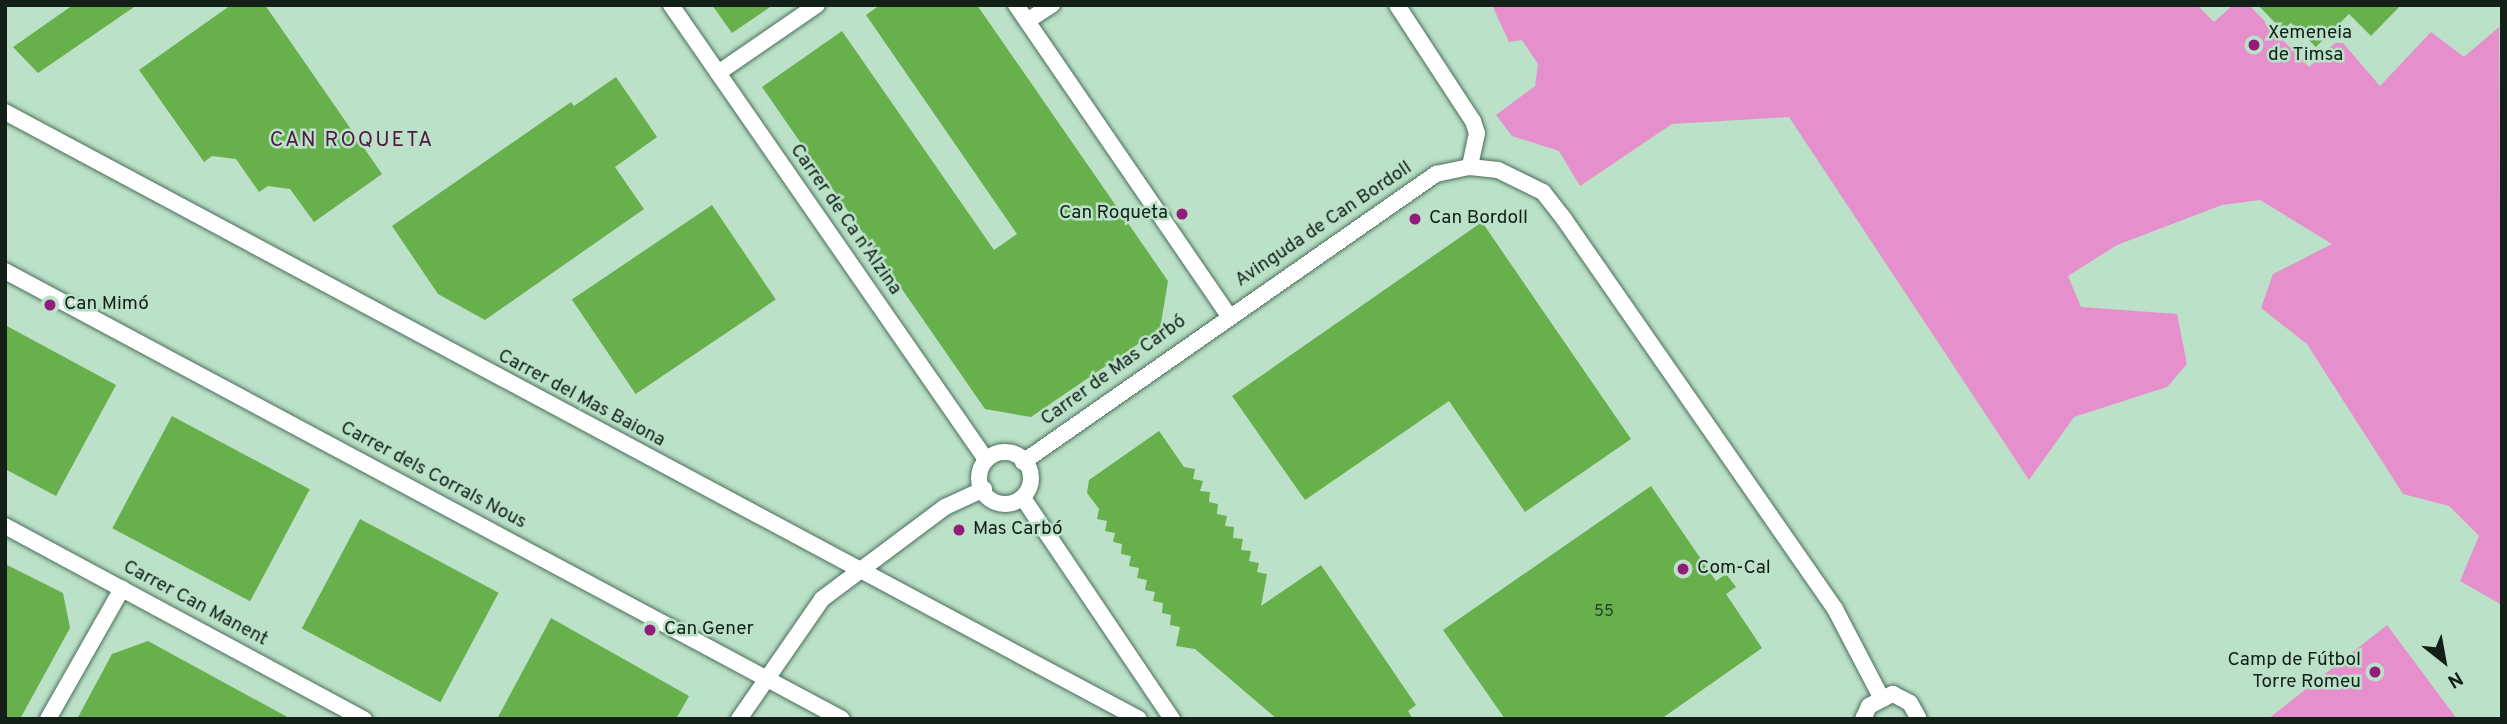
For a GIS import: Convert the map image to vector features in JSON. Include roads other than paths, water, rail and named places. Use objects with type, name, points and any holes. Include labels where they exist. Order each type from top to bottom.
[{"type":"street","name":"Carrer de Ca n'Alzina","points":[[671,5],[985,458]]},
{"type":"street","points":[[718,73],[817,5]]},
{"type":"street","name":"Avinguda de Can Bordoll","points":[[1016,5],[1229,316],[1436,174],[1471,167],[1498,170],[1543,192],[1835,609],[1881,697]]},
{"type":"street","points":[[1027,20],[1052,5]]},
{"type":"street","points":[[1397,5],[1473,121],[1478,132],[1471,167]]},
{"type":"street","name":"Carrer del Mas Baiona","points":[[5,112],[858,571],[1139,719]]},
{"type":"street","name":"Carrer dels Corrals Nous","points":[[5,271],[842,719]]},
{"type":"street","name":"Carrer de Mas Carbó","points":[[1023,462],[1229,316]]},
{"type":"street","points":[[1002,451],[1023,462],[1030,475],[1023,498],[1004,504],[992,500],[984,489],[979,470],[985,458],[1002,451]]},
{"type":"street","points":[[738,719],[764,677],[822,599],[945,507],[984,489]]},
{"type":"street","points":[[1023,498],[1172,719]]},
{"type":"street","name":"Carrer Can Manent","points":[[5,526],[364,719]]},
{"type":"street","points":[[48,719],[122,589]]},
{"type":"street","points":[[1863,719],[1868,706],[1881,697],[1905,698],[1919,719]]},
{"type":"place","name":"Xemeneia de Timsa","points":[[2254,45]]},
{"type":"place","name":"Can Roqueta","points":[[1182,214]]},
{"type":"place","name":"Can Bordoll","points":[[1415,219]]},
{"type":"place","name":"Can Mimó","points":[[50,305]]},
{"type":"place","name":"Mas Carbó","points":[[959,530]]},
{"type":"place","name":"Com-Cal","points":[[1683,569]]},
{"type":"place","name":"Can Gener","points":[[650,630]]},
{"type":"place","name":"Camp de Fútbol Torre Romeu","points":[[2375,672]]},
{"type":"district","name":"CAN ROQUETA","points":[[352,141]]}]
